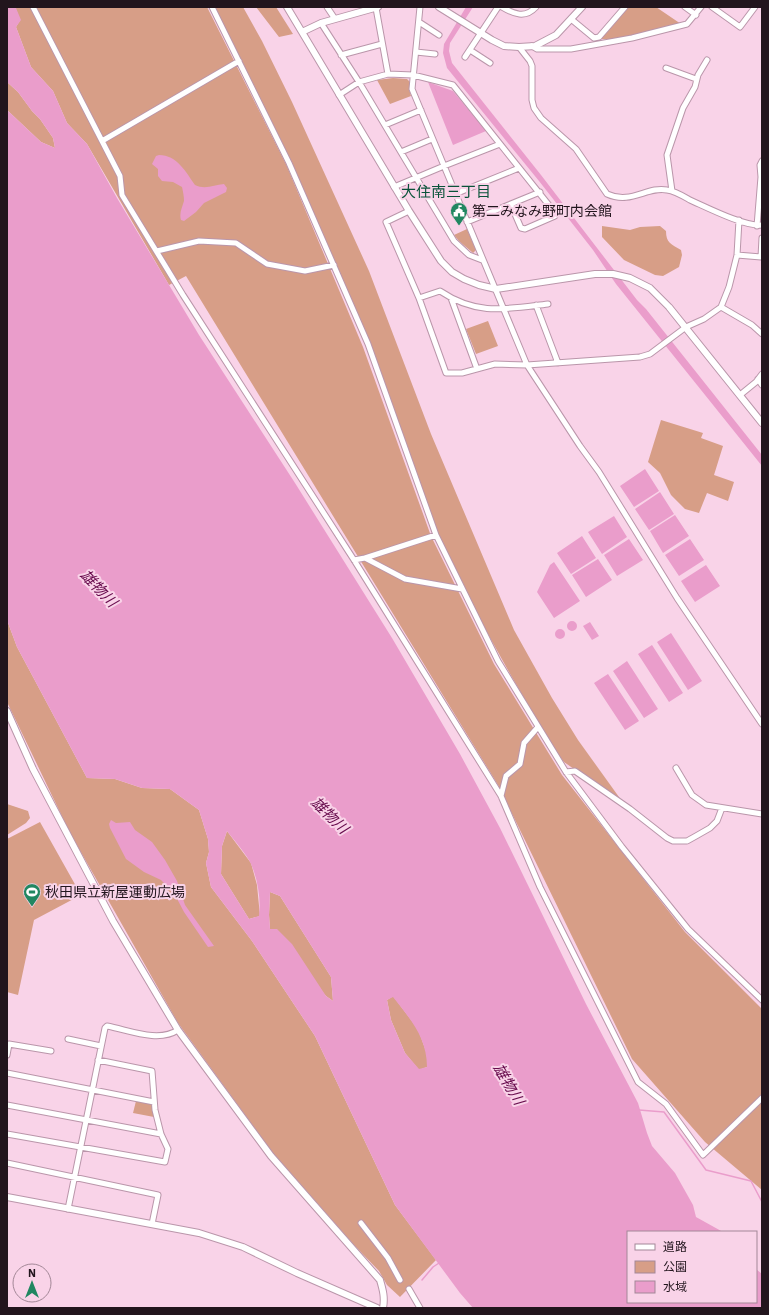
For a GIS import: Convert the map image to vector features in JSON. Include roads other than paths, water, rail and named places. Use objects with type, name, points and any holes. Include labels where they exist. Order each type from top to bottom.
[{"type":"street","points":[[33,7],[120,176],[122,195],[354,560],[501,796],[540,887],[638,1082],[666,1104],[703,1155],[762,1098]]},
{"type":"street","points":[[212,7],[289,163],[334,265],[368,344],[436,535],[498,661],[566,772],[622,847],[688,929],[762,1000]]},
{"type":"street","points":[[287,7],[394,187],[441,261],[452,272],[464,279],[496,289],[595,274],[613,274],[630,278],[650,288],[669,307],[762,423]]},
{"type":"street","points":[[327,7],[335,19]]},
{"type":"street","points":[[302,32],[321,23],[363,9],[377,7],[388,74]]},
{"type":"street","points":[[420,7],[412,89],[527,365],[580,446],[599,472],[681,604],[762,724]]},
{"type":"street","points":[[439,7],[492,40],[504,46],[519,47],[532,46],[544,42],[556,35],[582,7]]},
{"type":"street","points":[[465,57],[498,7]]},
{"type":"street","points":[[502,7],[512,14],[523,14],[533,10],[536,7]]},
{"type":"street","points":[[596,38],[599,37],[625,7]]},
{"type":"street","points":[[685,7],[696,15]]},
{"type":"street","points":[[532,46],[537,49],[571,49],[632,38],[687,24],[702,7]]},
{"type":"street","points":[[712,7],[740,27],[755,7]]},
{"type":"street","points":[[571,19],[594,38],[596,38]]},
{"type":"street","points":[[419,22],[439,35]]},
{"type":"street","points":[[321,23],[359,82],[454,242],[469,255],[482,260]]},
{"type":"street","points":[[596,38],[597,44]]},
{"type":"street","points":[[341,55],[382,44]]},
{"type":"street","points":[[519,47],[532,66],[532,100],[534,108],[541,118],[576,149],[607,194],[614,197],[628,198],[663,189],[672,191],[739,220],[760,225],[760,165],[762,161]]},
{"type":"street","points":[[470,50],[490,63]]},
{"type":"street","points":[[416,52],[435,54]]},
{"type":"street","points":[[672,191],[667,155],[683,108],[695,87],[696,79],[707,60]]},
{"type":"street","points":[[102,141],[239,61]]},
{"type":"street","points":[[666,68],[696,79]]},
{"type":"street","points":[[339,95],[359,82],[388,74],[413,75],[453,85],[540,192],[556,214],[555,216],[525,229],[521,228],[510,204]]},
{"type":"street","points":[[385,126],[421,110]]},
{"type":"street","points":[[401,152],[432,139]]},
{"type":"street","points":[[394,187],[500,144]]},
{"type":"street","points":[[455,194],[519,168]]},
{"type":"street","points":[[467,222],[540,192]]},
{"type":"street","points":[[409,211],[386,222],[419,298],[446,373],[462,373],[495,364],[527,365],[558,363],[640,357],[650,354],[686,327],[704,319],[721,307],[730,287],[738,255],[739,220]]},
{"type":"street","points":[[738,255],[761,256],[762,238]]},
{"type":"street","points":[[157,251],[200,240],[236,243],[267,264],[305,271],[334,265]]},
{"type":"street","points":[[419,298],[440,291],[450,298],[476,308],[504,309],[548,304]]},
{"type":"street","points":[[450,298],[477,369]]},
{"type":"street","points":[[536,305],[558,363]]},
{"type":"street","points":[[721,307],[752,325],[762,334]]},
{"type":"street","points":[[740,395],[762,374]]},
{"type":"street","points":[[758,379],[762,384]]},
{"type":"street","points":[[354,560],[365,558],[436,535]]},
{"type":"street","points":[[365,558],[405,579],[462,589]]},
{"type":"street","points":[[7,711],[33,769],[113,922],[178,1030],[271,1156],[380,1280],[383,1289],[383,1308]]},
{"type":"street","points":[[501,796],[506,776],[520,764],[524,743],[538,727]]},
{"type":"street","points":[[676,768],[692,795],[706,805],[762,814]]},
{"type":"street","points":[[566,772],[575,771],[673,841],[687,841],[710,828],[717,821],[722,808]]},
{"type":"street","points":[[68,1209],[104,1030],[107,1026],[154,1036],[172,1034],[178,1030]]},
{"type":"street","points":[[68,1039],[101,1046]]},
{"type":"street","points":[[7,1054],[9,1044],[52,1051]]},
{"type":"street","points":[[7,1134],[165,1162],[168,1149],[161,1134],[154,1102],[152,1071],[98,1060]]},
{"type":"street","points":[[7,1073],[154,1102]]},
{"type":"street","points":[[7,1105],[161,1134]]},
{"type":"street","points":[[7,1164],[158,1196],[152,1224]]},
{"type":"street","points":[[7,1197],[199,1233],[244,1247],[297,1273],[377,1308]]},
{"type":"street","points":[[361,1223],[388,1258],[400,1280]]},
{"type":"street","points":[[409,1289],[420,1308]]},
{"type":"water","name":"雄物川","points":[[7,7],[16,8],[21,20],[16,27],[31,67],[53,91],[67,123],[87,144],[117,198],[199,335],[295,483],[392,638],[460,754],[500,828],[586,1004],[638,1103],[652,1146],[675,1173],[693,1205],[696,1217],[721,1231],[627,1231],[627,1303],[757,1303],[757,1270],[762,1274],[762,1308],[473,1308],[460,1293],[395,1205],[315,1036],[252,941],[211,887],[206,863],[209,852],[208,839],[199,810],[170,789],[142,788],[115,779],[87,778],[17,647],[7,620],[7,110],[41,142],[55,148],[53,138],[18,92],[7,82]],"holes":[[[227,831],[247,856],[251,864],[257,883],[259,897],[259,916],[249,919],[221,874],[222,846]],[[270,892],[280,896],[331,977],[333,1001],[326,996],[292,944],[277,929],[270,929]],[[393,997],[421,1037],[427,1067],[419,1069],[405,1053],[391,1020],[387,1000]]]},
{"type":"water","points":[[466,7],[473,7],[450,43],[449,51],[452,63],[541,175],[637,300],[646,309],[762,455],[762,466],[616,284],[593,250],[539,181],[447,68],[443,53],[444,44]]},
{"type":"water","points":[[428,82],[453,91],[486,131],[453,145]]},
{"type":"water","points":[[159,155],[176,161],[195,185],[206,187],[224,184],[227,188],[226,192],[204,203],[196,212],[184,221],[181,220],[180,217],[184,201],[182,187],[173,182],[162,181],[158,176],[158,169],[152,164],[156,156]]},
{"type":"water","points":[[645,469],[659,491],[634,507],[620,486]]},
{"type":"water","points":[[660,492],[674,514],[649,530],[635,509]]},
{"type":"water","points":[[675,515],[689,536],[663,553],[650,531]]},
{"type":"water","points":[[614,516],[627,537],[602,554],[588,532]]},
{"type":"water","points":[[582,536],[596,558],[571,574],[557,553]]},
{"type":"water","points":[[629,539],[643,560],[617,576],[604,555]]},
{"type":"water","points":[[690,539],[704,560],[679,576],[665,555]]},
{"type":"water","points":[[598,559],[612,580],[586,597],[572,575]]},
{"type":"water","points":[[554,562],[580,601],[554,618],[537,592],[550,565]]},
{"type":"water","points":[[706,565],[720,586],[695,602],[681,581]]},
{"type":"water","points":[[570,621],[574,621],[576,622],[576,630],[570,631],[567,628],[567,624]]},
{"type":"water","points":[[590,622],[599,636],[592,640],[583,626]]},
{"type":"water","points":[[558,629],[562,629],[564,630],[564,638],[558,639],[555,636],[555,632]]},
{"type":"water","points":[[671,633],[702,681],[688,690],[657,642]]},
{"type":"water","points":[[652,645],[683,693],[669,702],[638,654]]},
{"type":"water","points":[[627,661],[658,709],[644,718],[613,671]]},
{"type":"water","points":[[608,674],[639,721],[625,730],[594,683]]},
{"type":"water","points":[[111,820],[116,823],[130,822],[135,830],[152,842],[165,860],[177,881],[185,905],[214,946],[208,947],[184,912],[174,893],[161,880],[144,872],[126,859],[110,828],[109,824]]},
{"type":"waterway","points":[[639,1110],[664,1112],[706,1170],[751,1181],[762,1202]]},
{"type":"waterway","points":[[422,1280],[433,1267],[439,1263]]},
{"type":"place","name":"第二みなみ野町内会館","points":[[459,226]]},
{"type":"place","name":"秋田県立新屋運動広場","points":[[32,907]]},
{"type":"district","name":"大住南三丁目","points":[[446,191]]}]
